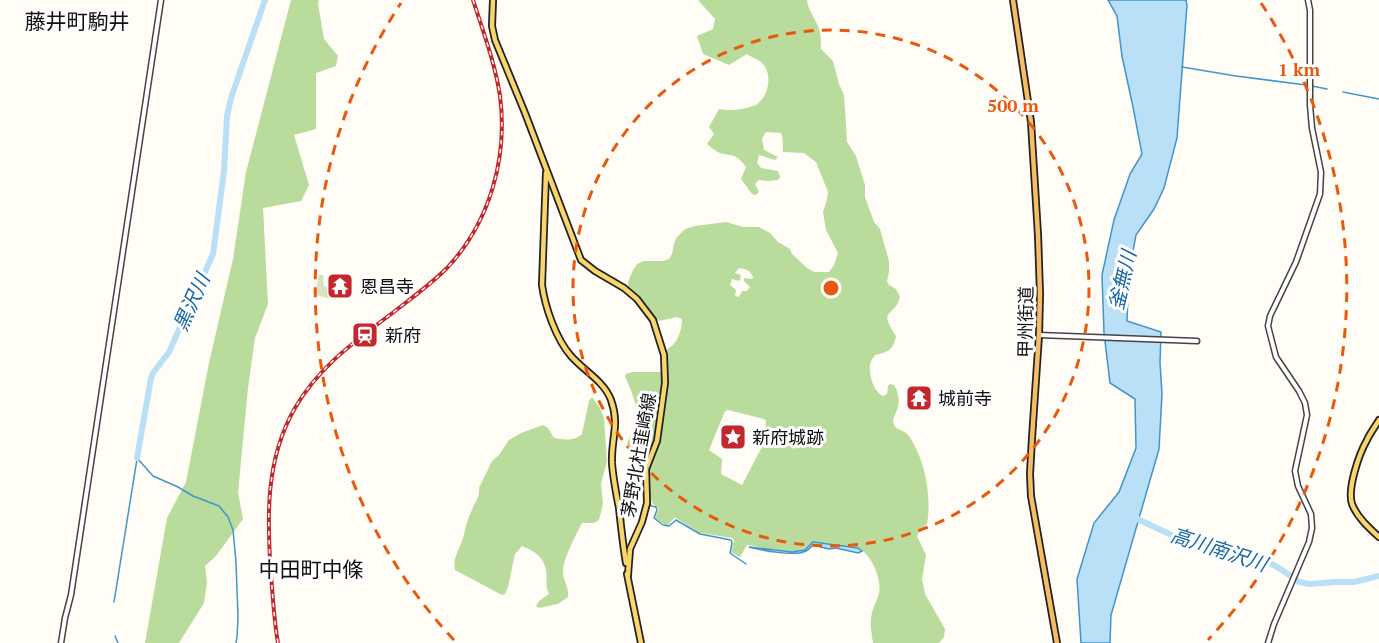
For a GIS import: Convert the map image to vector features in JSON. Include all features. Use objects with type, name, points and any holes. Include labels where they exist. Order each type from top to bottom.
[{"type":"highway","name":"甲州街道","points":[[1013,0],[1031,122],[1038,235],[1041,335],[1032,438],[1031,496],[1057,643]]},
{"type":"main road","name":"茅野北杜韮崎線","points":[[493,0],[492,26],[495,40],[581,260],[637,299],[652,320],[664,355],[665,383],[657,441],[646,469],[647,503],[642,522],[630,549],[628,575]]},
{"type":"main road","name":"茅野北杜韮崎線","points":[[545,165],[543,298],[565,348],[604,387],[614,408],[616,419],[612,464],[628,575],[641,643]]},
{"type":"main road","points":[[1379,420],[1366,442],[1353,480],[1351,495],[1352,503],[1360,518],[1379,537]]},
{"type":"street","points":[[61,643],[71,595],[161,0]]},
{"type":"street","points":[[1268,643],[1309,542],[1312,528],[1311,514],[1298,486],[1295,471],[1307,415],[1305,403],[1276,357],[1268,326],[1270,316],[1296,262],[1320,194],[1321,172],[1310,105],[1310,10],[1308,0]]},
{"type":"street","points":[[1041,335],[1197,341]]},
{"type":"green space","points":[[291,0],[319,0],[324,39],[338,56],[336,66],[316,73],[316,129],[294,135],[309,185],[301,201],[263,208],[268,304],[255,338],[248,388],[238,493],[243,519],[216,556],[205,566],[207,582],[204,603],[179,643],[145,643],[167,518],[186,482],[209,363],[233,259],[246,172]]},
{"type":"green space","points":[[698,0],[807,0],[819,30],[821,49],[833,61],[844,95],[847,142],[856,156],[865,185],[865,197],[874,222],[880,229],[889,261],[887,281],[896,289],[900,297],[887,317],[896,336],[892,347],[875,355],[870,364],[870,373],[874,387],[883,396],[887,394],[890,384],[894,385],[899,401],[893,420],[894,425],[908,435],[923,466],[929,502],[927,524],[917,536],[926,555],[922,579],[925,594],[945,629],[944,637],[939,643],[873,643],[871,616],[879,593],[879,581],[871,561],[859,548],[814,542],[804,550],[796,552],[747,545],[740,557],[731,552],[734,541],[732,538],[700,533],[676,518],[667,526],[655,518],[659,509],[653,504],[650,496],[648,473],[662,423],[667,376],[665,352],[677,339],[682,319],[677,317],[659,321],[646,304],[628,287],[628,282],[637,264],[644,261],[669,259],[676,238],[685,229],[726,222],[743,227],[759,227],[770,233],[814,272],[829,272],[838,253],[826,230],[823,212],[828,192],[816,162],[804,153],[783,152],[781,133],[766,132],[762,139],[764,150],[778,157],[775,160],[759,155],[757,163],[761,168],[778,171],[780,177],[778,180],[759,180],[755,184],[759,192],[756,195],[752,194],[741,179],[746,167],[739,159],[718,152],[707,144],[714,134],[709,127],[719,109],[740,109],[758,104],[765,94],[768,82],[768,75],[763,64],[747,54],[729,65],[703,54],[697,36],[713,29],[715,19]],"holes":[[[739,268],[748,270],[753,277],[752,279],[744,278],[750,287],[747,291],[742,291],[739,297],[735,296],[736,290],[730,285],[732,279],[740,280],[741,275],[735,273]],[[725,411],[766,421],[764,443],[742,485],[721,474],[722,459],[709,450]]]},
{"type":"green space","points":[[319,274],[324,276],[324,286],[335,292],[339,291],[340,297],[335,300],[316,295]]},
{"type":"green space","points":[[632,372],[661,372],[663,374],[655,441],[647,456],[627,445],[637,420],[634,401],[625,376]]},
{"type":"green space","points":[[592,397],[604,418],[607,461],[601,484],[603,504],[599,520],[594,523],[582,523],[567,555],[563,573],[568,597],[558,604],[539,608],[536,606],[549,594],[546,570],[538,555],[522,546],[515,554],[505,594],[502,595],[455,570],[455,558],[478,497],[479,488],[492,461],[509,440],[543,425],[548,428],[554,438],[576,438],[582,434],[589,401]]},
{"type":"water","name":"釜無川","points":[[1108,0],[1186,0],[1187,5],[1177,138],[1164,188],[1154,209],[1136,235],[1129,272],[1127,321],[1161,332],[1162,394],[1159,449],[1111,615],[1110,643],[1081,643],[1077,579],[1094,523],[1119,492],[1136,448],[1135,399],[1110,383],[1104,333],[1102,275],[1114,220],[1130,174],[1142,154],[1122,56],[1117,16]]},
{"type":"water","points":[[813,542],[858,548],[862,551],[858,553],[813,545],[801,553],[786,553],[749,547],[792,552],[805,550]]},
{"type":"waterway","name":"黒沢川","points":[[137,458],[151,378],[169,352],[213,254],[224,171],[227,116],[231,98],[265,0]]},
{"type":"waterway","points":[[1182,67],[1306,85]]},
{"type":"waterway","points":[[1312,86],[1327,89]]},
{"type":"waterway","points":[[1343,92],[1379,99]]},
{"type":"waterway","points":[[137,458],[153,476],[219,506],[228,517],[233,530],[236,562],[238,617],[236,643]]},
{"type":"waterway","name":"黒沢川","points":[[114,602],[137,459]]},
{"type":"waterway","points":[[649,498],[651,506],[656,507],[657,510],[654,518],[663,525],[669,526],[676,520],[700,534],[731,540],[730,553],[746,564]]},
{"type":"waterway","name":"高川南沢川","points":[[1131,516],[1180,539],[1266,561],[1299,582],[1309,584],[1354,582],[1379,576]]},
{"type":"waterway","name":"黒沢川","points":[[115,636],[118,643]]},
{"type":"railway","points":[[278,643],[271,575],[269,511],[273,469],[285,428],[305,393],[327,366],[447,268],[475,230],[493,188],[501,143],[500,96],[492,59],[473,0]]},
{"type":"place","name":"恩昌寺","points":[[340,286]]},
{"type":"place","name":"新府","points":[[365,335]]},
{"type":"place","name":"城前寺","points":[[919,398]]},
{"type":"place","name":"新府城跡","points":[[733,437]]},
{"type":"district","name":"藤井町駒井","points":[[77,21]]},
{"type":"district","name":"中田町中條","points":[[311,569]]}]
